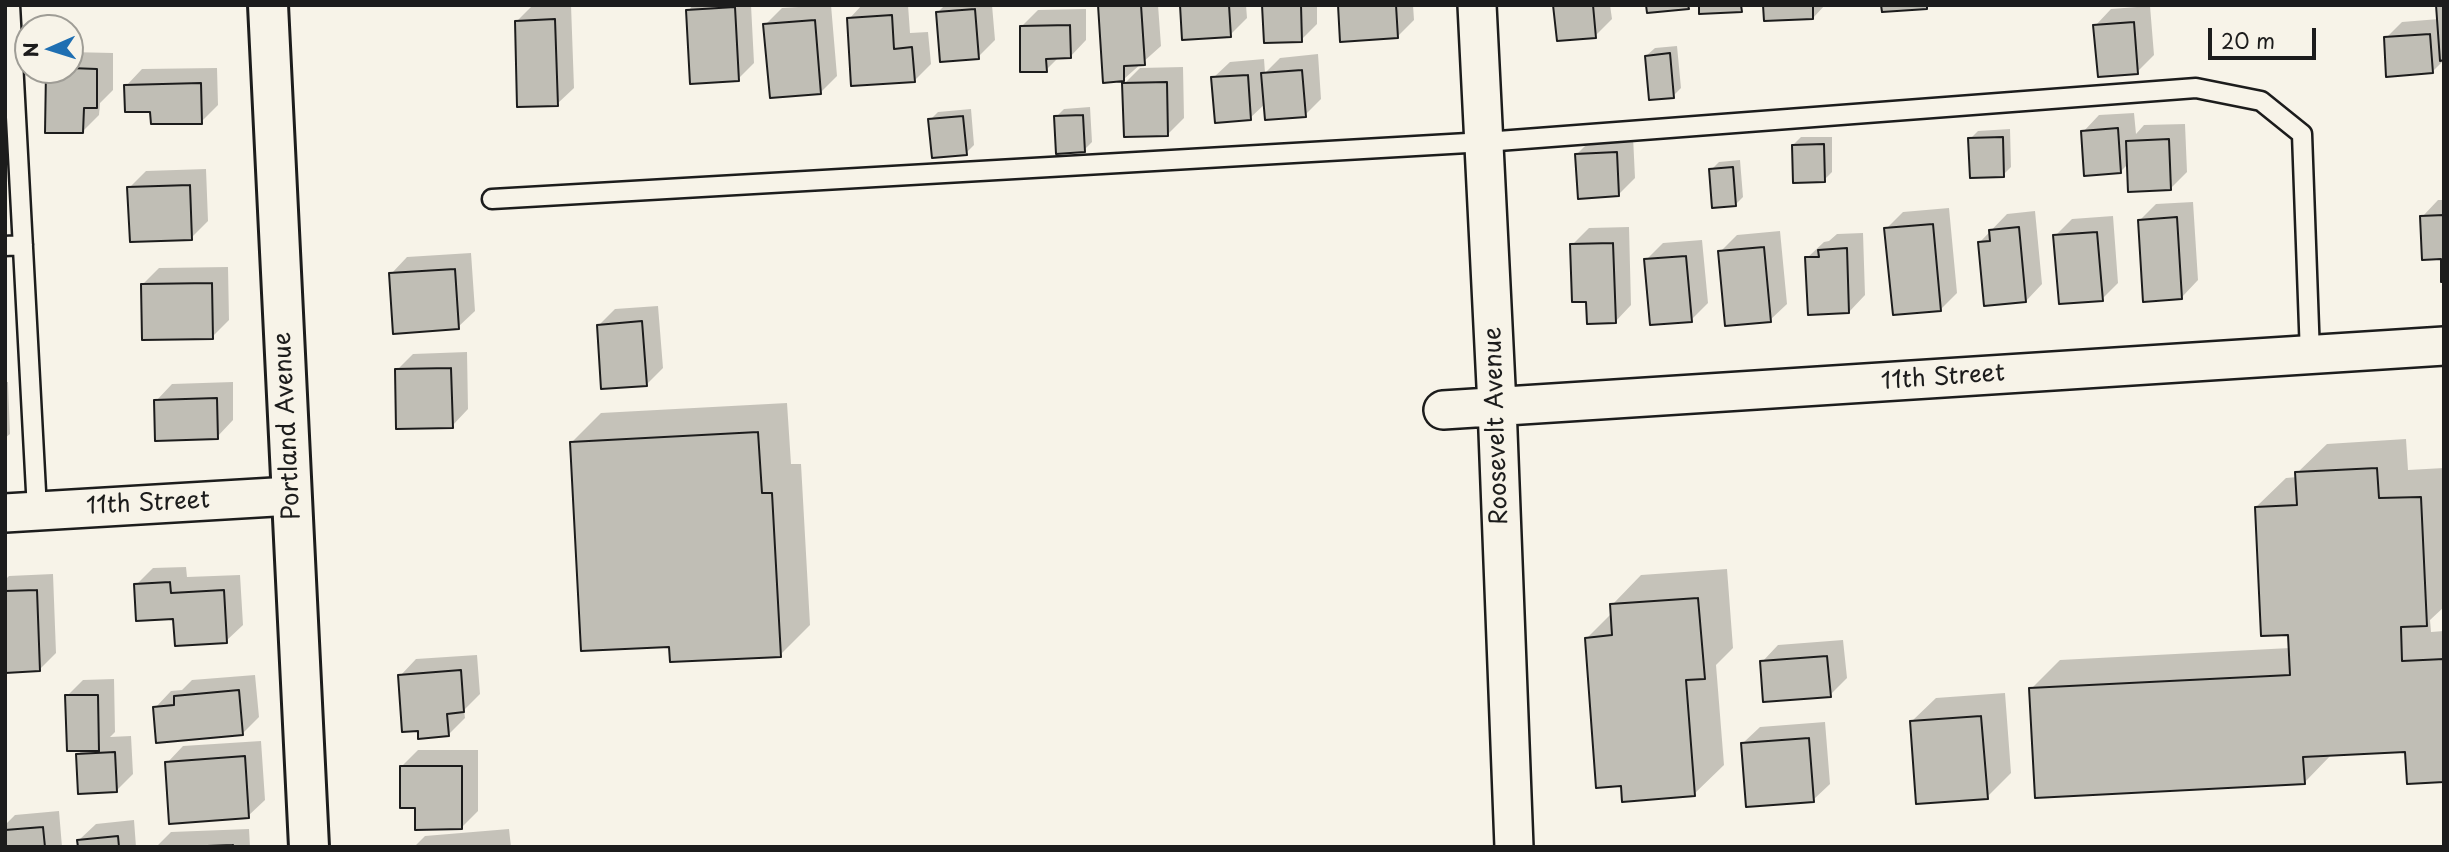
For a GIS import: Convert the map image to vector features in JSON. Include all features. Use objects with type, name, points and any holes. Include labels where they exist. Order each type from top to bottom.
[{"type":"street","name":"Portland Avenue","points":[[268,5],[309,847]]},
{"type":"street","name":"Roosevelt Avenue","points":[[1477,5],[1497,406],[1514,847]]},
{"type":"street","name":"11th Street","points":[[1443,410],[2444,346]]},
{"type":"street","name":"11th Street","points":[[21,511],[291,496]]},
{"type":"lane","points":[[10,5],[21,511]]},
{"type":"lane","points":[[492,198],[1485,142],[2196,88],[2261,101],[2302,134],[2310,355]]},
{"type":"building","points":[[1098,5],[1141,5],[1145,65],[1124,66],[1124,81],[1103,83]]},
{"type":"building","points":[[1180,5],[1229,5],[1231,37],[1182,40]]},
{"type":"building","points":[[1262,5],[1301,5],[1302,42],[1264,43]]},
{"type":"building","points":[[1338,5],[1396,5],[1398,38],[1340,42]]},
{"type":"building","points":[[1553,5],[1593,5],[1596,38],[1557,41]]},
{"type":"building","points":[[1646,5],[1688,5],[1689,9],[1647,13]]},
{"type":"building","points":[[1699,5],[1741,5],[1742,12],[1699,14]]},
{"type":"building","points":[[1763,5],[1813,5],[1813,19],[1764,21]]},
{"type":"building","points":[[1881,5],[1927,5],[1927,9],[1882,12]]},
{"type":"building","points":[[2436,5],[2444,5],[2444,60],[2440,61]]},
{"type":"building","points":[[735,7],[739,81],[690,84],[686,10]]},
{"type":"building","points":[[975,9],[979,59],[940,62],[936,12]]},
{"type":"building","points":[[892,15],[894,49],[912,47],[915,82],[851,86],[847,18]]},
{"type":"building","points":[[555,19],[558,106],[517,107],[515,21]]},
{"type":"building","points":[[815,20],[821,94],[770,98],[763,24]]},
{"type":"building","points":[[2134,22],[2138,74],[2098,77],[2093,25]]},
{"type":"building","points":[[1070,25],[1071,58],[1046,59],[1047,72],[1020,72],[1020,26]]},
{"type":"building","points":[[2430,34],[2433,73],[2386,77],[2384,37]]},
{"type":"building","points":[[1670,53],[1674,98],[1649,100],[1645,56]]},
{"type":"building","points":[[84,69],[97,69],[97,108],[84,108],[83,133],[45,133],[46,84],[84,84]]},
{"type":"building","points":[[1302,70],[1306,117],[1265,120],[1261,73]]},
{"type":"building","points":[[1248,75],[1251,120],[1215,123],[1211,77]]},
{"type":"building","points":[[1167,82],[1168,136],[1124,137],[1122,83]]},
{"type":"building","points":[[201,83],[202,124],[151,124],[150,112],[125,112],[124,85]]},
{"type":"building","points":[[1083,115],[1085,152],[1056,154],[1054,116]]},
{"type":"building","points":[[963,116],[967,155],[932,158],[928,119]]},
{"type":"building","points":[[2118,128],[2121,173],[2084,176],[2081,131]]},
{"type":"building","points":[[2003,137],[2004,177],[1970,178],[1968,138]]},
{"type":"building","points":[[2169,139],[2171,190],[2128,192],[2126,141]]},
{"type":"building","points":[[1824,144],[1825,182],[1793,183],[1792,145]]},
{"type":"building","points":[[1617,152],[1619,196],[1578,199],[1575,154]]},
{"type":"building","points":[[1733,167],[1736,206],[1712,208],[1709,169]]},
{"type":"building","points":[[190,185],[192,240],[130,242],[127,187]]},
{"type":"building","points":[[2444,215],[2444,282],[2441,282],[2441,259],[2422,260],[2420,216]]},
{"type":"building","points":[[2177,217],[2182,299],[2143,302],[2138,220]]},
{"type":"building","points":[[1933,224],[1941,311],[1893,315],[1884,228]]},
{"type":"building","points":[[2019,227],[2026,302],[1984,306],[1978,242],[1990,241],[1989,230]]},
{"type":"building","points":[[2097,232],[2103,301],[2059,304],[2053,235]]},
{"type":"building","points":[[1613,243],[1616,323],[1587,324],[1586,302],[1572,302],[1570,244]]},
{"type":"building","points":[[1764,247],[1771,322],[1725,326],[1718,251]]},
{"type":"building","points":[[1847,248],[1849,313],[1808,315],[1805,257],[1819,257],[1818,250]]},
{"type":"building","points":[[1686,256],[1692,322],[1650,325],[1644,259]]},
{"type":"building","points":[[455,269],[459,329],[393,334],[389,273]]},
{"type":"building","points":[[212,283],[213,339],[142,340],[141,284]]},
{"type":"building","points":[[642,321],[647,386],[601,389],[597,325]]},
{"type":"building","points":[[451,368],[453,428],[396,429],[395,369]]},
{"type":"building","points":[[217,398],[218,439],[155,441],[154,400]]},
{"type":"building","points":[[758,432],[762,493],[772,493],[781,657],[670,662],[669,647],[581,651],[570,442]]},
{"type":"building","points":[[2377,468],[2379,498],[2421,497],[2427,626],[2401,627],[2402,661],[2444,659],[2444,782],[2407,784],[2405,752],[2303,757],[2305,784],[2035,798],[2029,688],[2290,675],[2288,635],[2261,636],[2255,507],[2297,505],[2295,472]]},
{"type":"building","points":[[170,582],[171,593],[224,590],[227,643],[175,646],[173,619],[136,621],[134,584]]},
{"type":"building","points":[[37,590],[40,671],[5,673],[5,591]]},
{"type":"building","points":[[1698,598],[1705,679],[1686,680],[1695,796],[1622,802],[1621,786],[1596,788],[1585,638],[1612,635],[1610,604]]},
{"type":"building","points":[[1827,656],[1831,697],[1763,702],[1760,661]]},
{"type":"building","points":[[461,670],[464,712],[447,714],[449,736],[418,739],[418,731],[402,732],[398,675]]},
{"type":"building","points":[[239,690],[243,735],[156,743],[153,707],[174,705],[174,696]]},
{"type":"building","points":[[65,695],[98,695],[99,751],[67,751]]},
{"type":"building","points":[[1981,716],[1988,799],[1916,804],[1910,721]]},
{"type":"building","points":[[1809,738],[1814,802],[1746,807],[1741,743]]},
{"type":"building","points":[[115,752],[117,792],[78,794],[76,754]]},
{"type":"building","points":[[245,756],[249,818],[169,824],[165,762]]},
{"type":"building","points":[[400,766],[462,766],[462,829],[415,830],[415,808],[400,808]]},
{"type":"building","points":[[43,827],[45,847],[5,847],[5,830]]},
{"type":"building","points":[[118,836],[119,847],[78,847],[77,840]]},
{"type":"building","points":[[233,845],[234,847],[181,847]]}]
